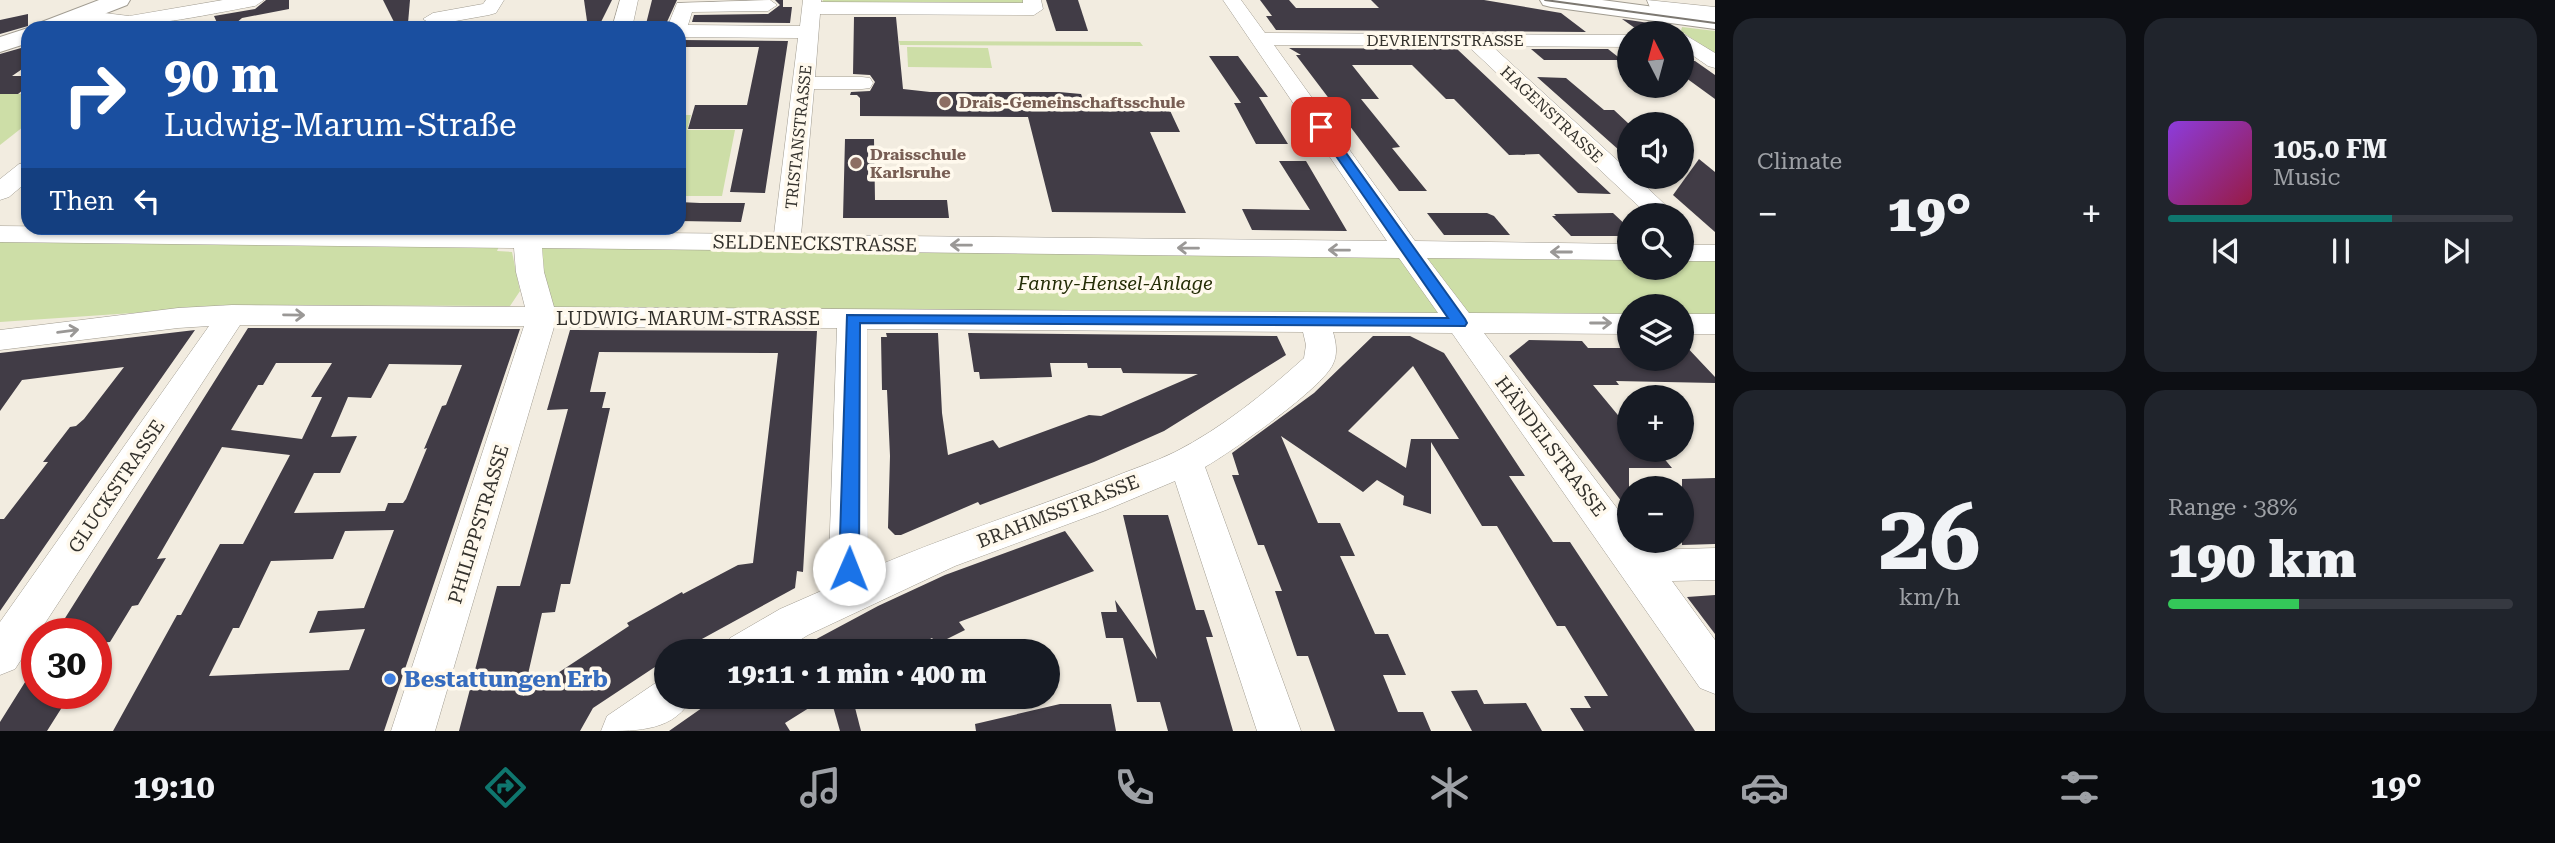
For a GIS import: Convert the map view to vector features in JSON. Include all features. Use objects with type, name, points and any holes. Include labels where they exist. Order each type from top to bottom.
[{"type":"main road","points":[[66,21],[119,0]]},
{"type":"main road","points":[[1551,0],[1651,7],[1715,22]]},
{"type":"main road","points":[[0,45],[21,38]]},
{"type":"street","points":[[149,21],[255,0]]},
{"type":"street","points":[[432,16],[489,9],[495,0]]},
{"type":"street","points":[[624,21],[629,0]]},
{"type":"street","points":[[680,21],[684,6],[812,4],[1034,9],[1032,0]]},
{"type":"street","points":[[1232,0],[1459,323]]},
{"type":"street","name":"TRISTANSTRASSE","points":[[787,243],[812,4]]},
{"type":"street","points":[[1651,7],[1715,13]]},
{"type":"street","points":[[1651,7],[1664,21]]},
{"type":"street","points":[[80,16],[107,21]]},
{"type":"street","points":[[686,29],[809,32]]},
{"type":"street","name":"DEVRIENTSTRASSE","points":[[1260,39],[1617,41]]},
{"type":"street","name":"HAGENSTRASSE","points":[[1473,40],[1650,203]]},
{"type":"street","points":[[1694,48],[1715,62]]},
{"type":"street","points":[[804,83],[862,83]]},
{"type":"street","points":[[0,192],[21,175]]},
{"type":"street","name":"SELDENECKSTRASSE","points":[[0,234],[21,234]]},
{"type":"street","points":[[530,235],[542,317]]},
{"type":"street","name":"SELDENECKSTRASSE","points":[[581,235],[787,243],[1238,241],[1407,250],[1617,252]]},
{"type":"street","name":"LUDWIG-MARUM-STRASSE","points":[[0,340],[178,318],[232,315],[1617,324]]},
{"type":"street","name":"GLUCKSTRASSE","points":[[0,656],[232,315]]},
{"type":"street","name":"PHILIPPSTRASSE","points":[[413,731],[542,317]]},
{"type":"street","points":[[848,597],[852,318]]},
{"type":"street","name":"BRAHMSSTRASSE","points":[[765,639],[794,622],[941,555],[1093,500],[1186,462],[1286,392],[1319,362],[1321,345],[1316,322]]},
{"type":"street","name":"HÄNDELSTRASSE","points":[[1459,323],[1640,566],[1715,674]]},
{"type":"street","points":[[1694,324],[1715,324]]},
{"type":"street","points":[[1186,462],[1279,731]]},
{"type":"street","points":[[1640,566],[1715,564]]},
{"type":"street","points":[[623,731],[654,709]]},
{"type":"green space","points":[[823,0],[1027,0],[1027,4],[822,3]]},
{"type":"green space","points":[[1694,28],[1715,31],[1715,54],[1694,40]]},
{"type":"green space","points":[[899,41],[1140,42],[1143,46],[900,45]]},
{"type":"green space","points":[[907,47],[988,48],[992,68],[908,67]]},
{"type":"green space","points":[[0,94],[21,94],[21,128],[0,145]]},
{"type":"green space","points":[[686,115],[691,115],[687,130],[735,130],[722,196],[686,196]]},
{"type":"green space","points":[[0,239],[500,244],[497,251],[512,252],[520,291],[510,306],[264,305],[260,308],[251,305],[0,322]]},
{"type":"green space","name":"Fanny-Hensel-Anlage","points":[[541,246],[1617,258],[1617,280],[1694,280],[1694,258],[1715,259],[1715,318],[1694,318],[1694,294],[1617,294],[1617,317],[547,307]]},
{"type":"building","points":[[266,0],[289,0],[289,9],[242,18],[238,21],[216,21],[214,16],[255,9]]},
{"type":"building","points":[[383,0],[410,0],[408,21],[394,21]]},
{"type":"building","points":[[584,0],[612,0],[602,21],[587,21]]},
{"type":"building","points":[[652,0],[677,0],[667,21],[647,21]]},
{"type":"building","points":[[775,0],[783,0],[783,7],[792,7],[790,23],[692,22],[694,15],[768,14],[780,5]]},
{"type":"building","points":[[1046,0],[1078,0],[1088,31],[1056,31]]},
{"type":"building","points":[[1260,0],[1289,0],[1296,8],[1379,8],[1371,0],[1484,0],[1561,13],[1586,32],[1276,30],[1266,16],[1272,16]]},
{"type":"building","points":[[28,14],[28,21],[21,21],[21,28],[0,34],[0,20]]},
{"type":"building","points":[[854,17],[896,17],[903,89],[930,92],[1059,92],[1081,94],[1084,102],[1166,102],[1180,132],[1150,132],[1186,213],[1052,212],[1028,117],[860,116],[860,98],[850,95],[851,92],[870,91],[875,82],[870,75],[853,74]]},
{"type":"building","points":[[686,40],[788,41],[765,193],[730,192],[743,129],[688,129],[695,105],[747,105],[759,47],[686,47]]},
{"type":"building","points":[[21,48],[21,70],[12,76],[21,76],[21,92],[18,94],[0,94],[0,54]]},
{"type":"building","points":[[1289,48],[1457,49],[1611,194],[1578,193],[1539,154],[1509,155],[1454,99],[1446,99],[1412,65],[1352,65],[1379,99],[1361,99],[1400,147],[1392,148],[1427,191],[1399,191],[1296,55],[1301,55]]},
{"type":"building","points":[[1531,49],[1608,49],[1617,56],[1617,60],[1544,60]]},
{"type":"building","points":[[1209,56],[1238,56],[1268,97],[1259,97],[1288,144],[1256,144],[1234,103],[1241,103]]},
{"type":"building","points":[[1694,61],[1715,75],[1715,99],[1694,84]]},
{"type":"building","points":[[1537,77],[1566,78],[1604,110],[1614,110],[1617,113],[1617,148]]},
{"type":"building","points":[[845,139],[874,139],[875,200],[947,200],[949,218],[843,218]]},
{"type":"building","points":[[1699,159],[1715,172],[1715,232],[1694,214],[1694,203],[1682,203],[1673,195],[1677,189],[1694,189],[1694,166]]},
{"type":"building","points":[[1279,161],[1306,161],[1347,231],[1252,230],[1242,209],[1310,210]]},
{"type":"building","points":[[686,202],[745,203],[741,222],[686,221]]},
{"type":"building","points":[[1427,213],[1487,213],[1494,216],[1510,235],[1444,235]]},
{"type":"building","points":[[1613,213],[1617,217],[1617,236],[1571,236],[1552,216],[1556,216],[1554,214]]},
{"type":"building","points":[[248,328],[520,329],[384,731],[113,731],[220,544],[243,544],[290,455],[222,447],[157,559],[166,558],[138,605],[132,606],[112,639],[112,618],[65,618]],"holes":[[[276,363],[332,363],[311,397],[322,397],[302,439],[231,430],[258,385],[263,385]],[[389,364],[462,365],[424,449],[427,448],[406,499],[403,503],[388,503],[385,511],[294,513],[314,473],[340,473],[357,436],[331,437],[348,397],[371,398]],[[394,530],[364,608],[318,611],[309,633],[365,629],[349,670],[209,676],[233,628],[239,628],[271,561],[333,559],[345,531]]]},
{"type":"building","points":[[195,330],[0,611],[0,519],[4,519],[48,462],[43,462],[70,427],[76,426],[84,419],[124,367],[22,380],[0,411],[0,353]]},
{"type":"building","points":[[570,330],[817,331],[803,572],[797,571],[795,588],[702,639],[654,639],[654,668],[593,708],[580,731],[459,731],[497,586],[520,586],[568,409],[547,410]],"holes":[[[599,352],[778,353],[753,563],[738,565],[627,623],[629,626],[523,696],[542,613],[555,612],[561,584],[570,584],[610,408],[602,408],[606,392],[590,392]]]},
{"type":"building","points":[[886,333],[938,333],[942,413],[948,455],[993,440],[999,448],[1089,415],[1101,416],[1198,374],[1123,373],[1121,368],[1088,368],[1087,363],[1050,363],[1052,377],[980,379],[979,372],[974,372],[968,333],[1277,336],[1286,355],[1164,431],[1094,462],[980,505],[978,502],[901,535],[895,535],[888,528],[890,456],[887,390],[882,390],[881,337],[887,337]]},
{"type":"building","points":[[1373,336],[1410,336],[1444,353],[1525,476],[1509,476],[1553,542],[1570,542],[1695,731],[1584,731],[1570,708],[1591,708],[1584,696],[1608,696],[1565,626],[1557,626],[1497,526],[1482,526],[1431,442],[1431,514],[1403,505],[1404,496],[1377,480],[1363,492],[1281,436],[1318,523],[1340,523],[1355,556],[1340,556],[1375,634],[1388,634],[1406,675],[1383,675],[1398,712],[1423,712],[1431,731],[1335,731],[1308,656],[1297,656],[1275,591],[1282,591],[1264,545],[1258,545],[1232,475],[1239,475],[1232,453],[1314,393]],"holes":[[[1413,366],[1459,439],[1411,439],[1406,468],[1348,431]]]},
{"type":"building","points":[[1529,340],[1582,341],[1588,348],[1617,348],[1617,371],[1694,371],[1694,355],[1715,377],[1715,383],[1616,381],[1619,385],[1593,385],[1617,414],[1617,462],[1667,462],[1672,468],[1629,468],[1629,476],[1617,476],[1617,496],[1509,356]]},
{"type":"building","points":[[1715,478],[1715,544],[1694,545],[1694,479]]},
{"type":"building","points":[[1123,515],[1168,515],[1196,610],[1204,610],[1213,637],[1206,637],[1233,731],[1168,731],[1160,702],[1137,702],[1123,638],[1106,638],[1101,612],[1117,612],[1115,600],[1157,659]]},
{"type":"building","points":[[1065,531],[1094,571],[959,622],[965,630],[947,639],[816,639],[945,575]]},
{"type":"building","points":[[1715,595],[1715,634],[1687,597]]},
{"type":"building","points":[[21,689],[21,709],[61,709],[47,731],[0,731],[0,722]]},
{"type":"building","points":[[1477,690],[1484,704],[1526,703],[1542,731],[1472,731],[1451,691]]},
{"type":"building","points":[[1060,704],[1111,704],[1116,731],[976,731],[975,724],[1039,709],[1060,709]]},
{"type":"building","points":[[700,709],[807,709],[785,723],[790,731],[669,731]]},
{"type":"building","points":[[834,709],[855,709],[861,731],[840,731]]},
{"type":"tram line","points":[[1545,0],[1715,23]]},
{"type":"place","name":"Drais-Gemeinschaftsschule","points":[[945,102]]},
{"type":"place","name":"Draisschule Karlsruhe","points":[[856,163]]},
{"type":"place","name":"Bestattungen Erb","points":[[390,679]]},
{"type":"route","points":[[849,569],[852,318],[1459,323],[1321,127]]}]
